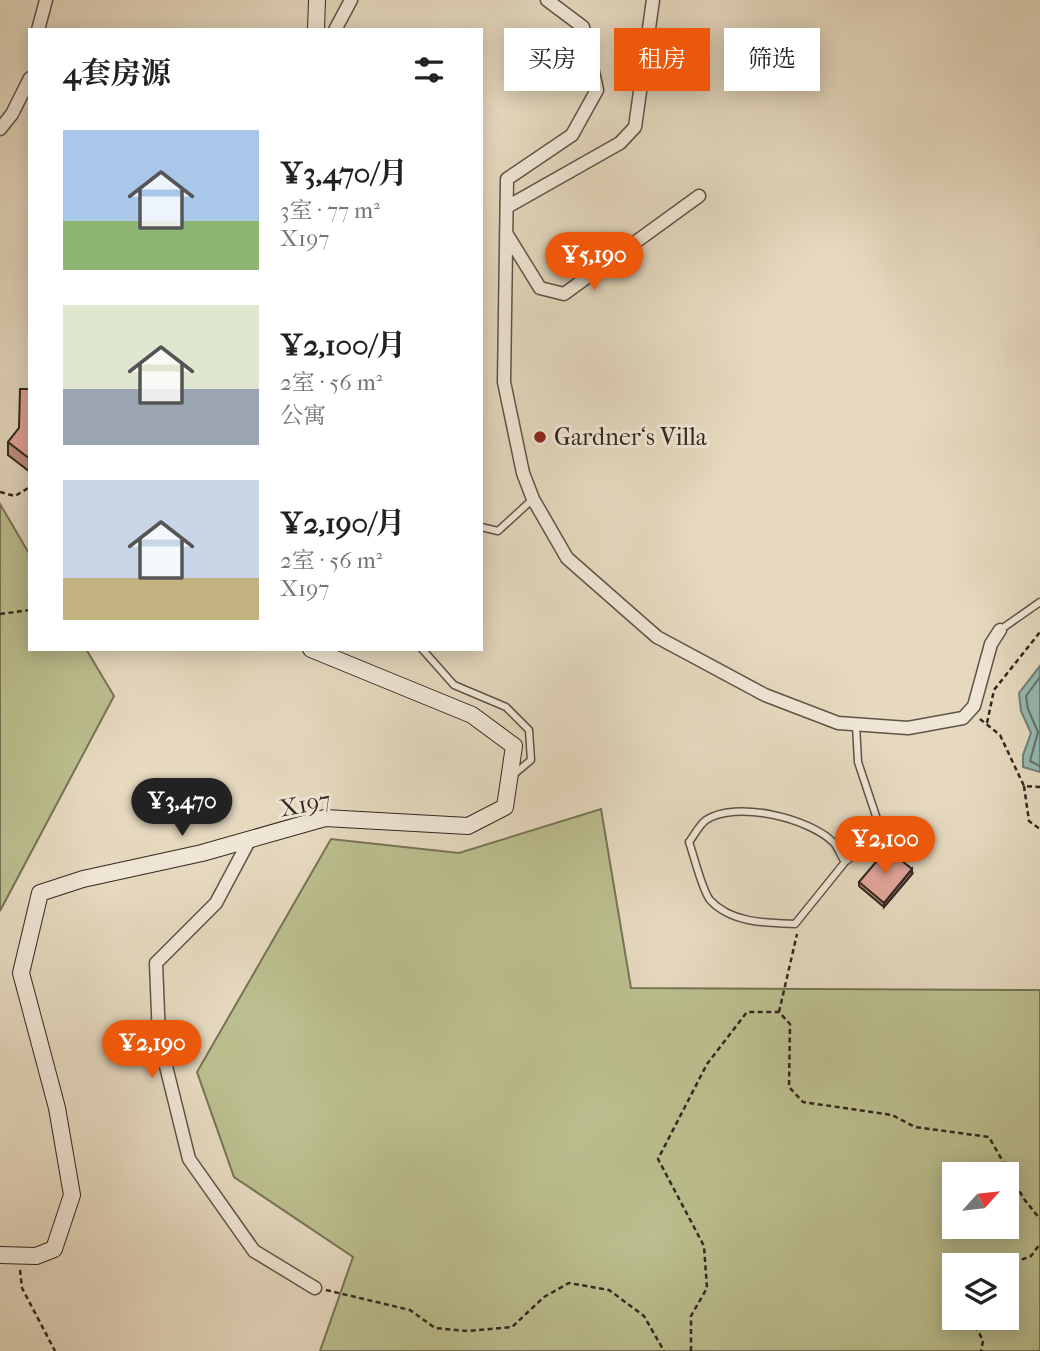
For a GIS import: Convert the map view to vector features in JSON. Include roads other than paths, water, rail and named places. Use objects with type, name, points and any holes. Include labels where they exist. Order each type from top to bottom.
[{"type":"street","points":[[39,28],[46,0]]},
{"type":"street","points":[[316,28],[317,0]]},
{"type":"street","points":[[336,28],[351,0]]},
{"type":"street","points":[[547,0],[583,27],[597,90],[572,135],[508,179],[504,382],[523,473],[533,499],[567,558],[657,637],[765,695],[838,723],[908,729],[963,718],[974,706],[991,643],[1000,630]]},
{"type":"street","points":[[507,207],[620,143],[635,127],[653,0]]},
{"type":"street","points":[[0,129],[12,114],[28,82]]},
{"type":"street","points":[[506,233],[540,288],[564,294],[699,196]]},
{"type":"street","name":"X197","points":[[0,1255],[36,1256],[54,1249],[72,1195],[57,1108],[21,973],[40,894],[83,879],[325,818],[468,826],[505,807],[514,746],[472,715],[315,651]]},
{"type":"street","points":[[250,839],[216,903],[156,963],[159,1038],[189,1160],[254,1251],[315,1289]]},
{"type":"lane","points":[[483,527],[498,531],[533,499]]},
{"type":"lane","points":[[1000,630],[1040,601]]},
{"type":"lane","points":[[424,651],[454,685],[506,707],[529,730],[531,760],[509,779]]},
{"type":"lane","points":[[845,862],[834,843],[784,817],[754,812],[726,814],[705,821],[690,842],[709,899],[732,916],[762,923],[794,924],[845,862],[882,834],[858,762],[856,725]]},
{"type":"water","points":[[1040,666],[1040,772],[1023,767],[1023,755],[1031,733],[1021,711],[1019,693]]},
{"type":"place","name":"Gardner‘s Villa","points":[[540,437]]}]
